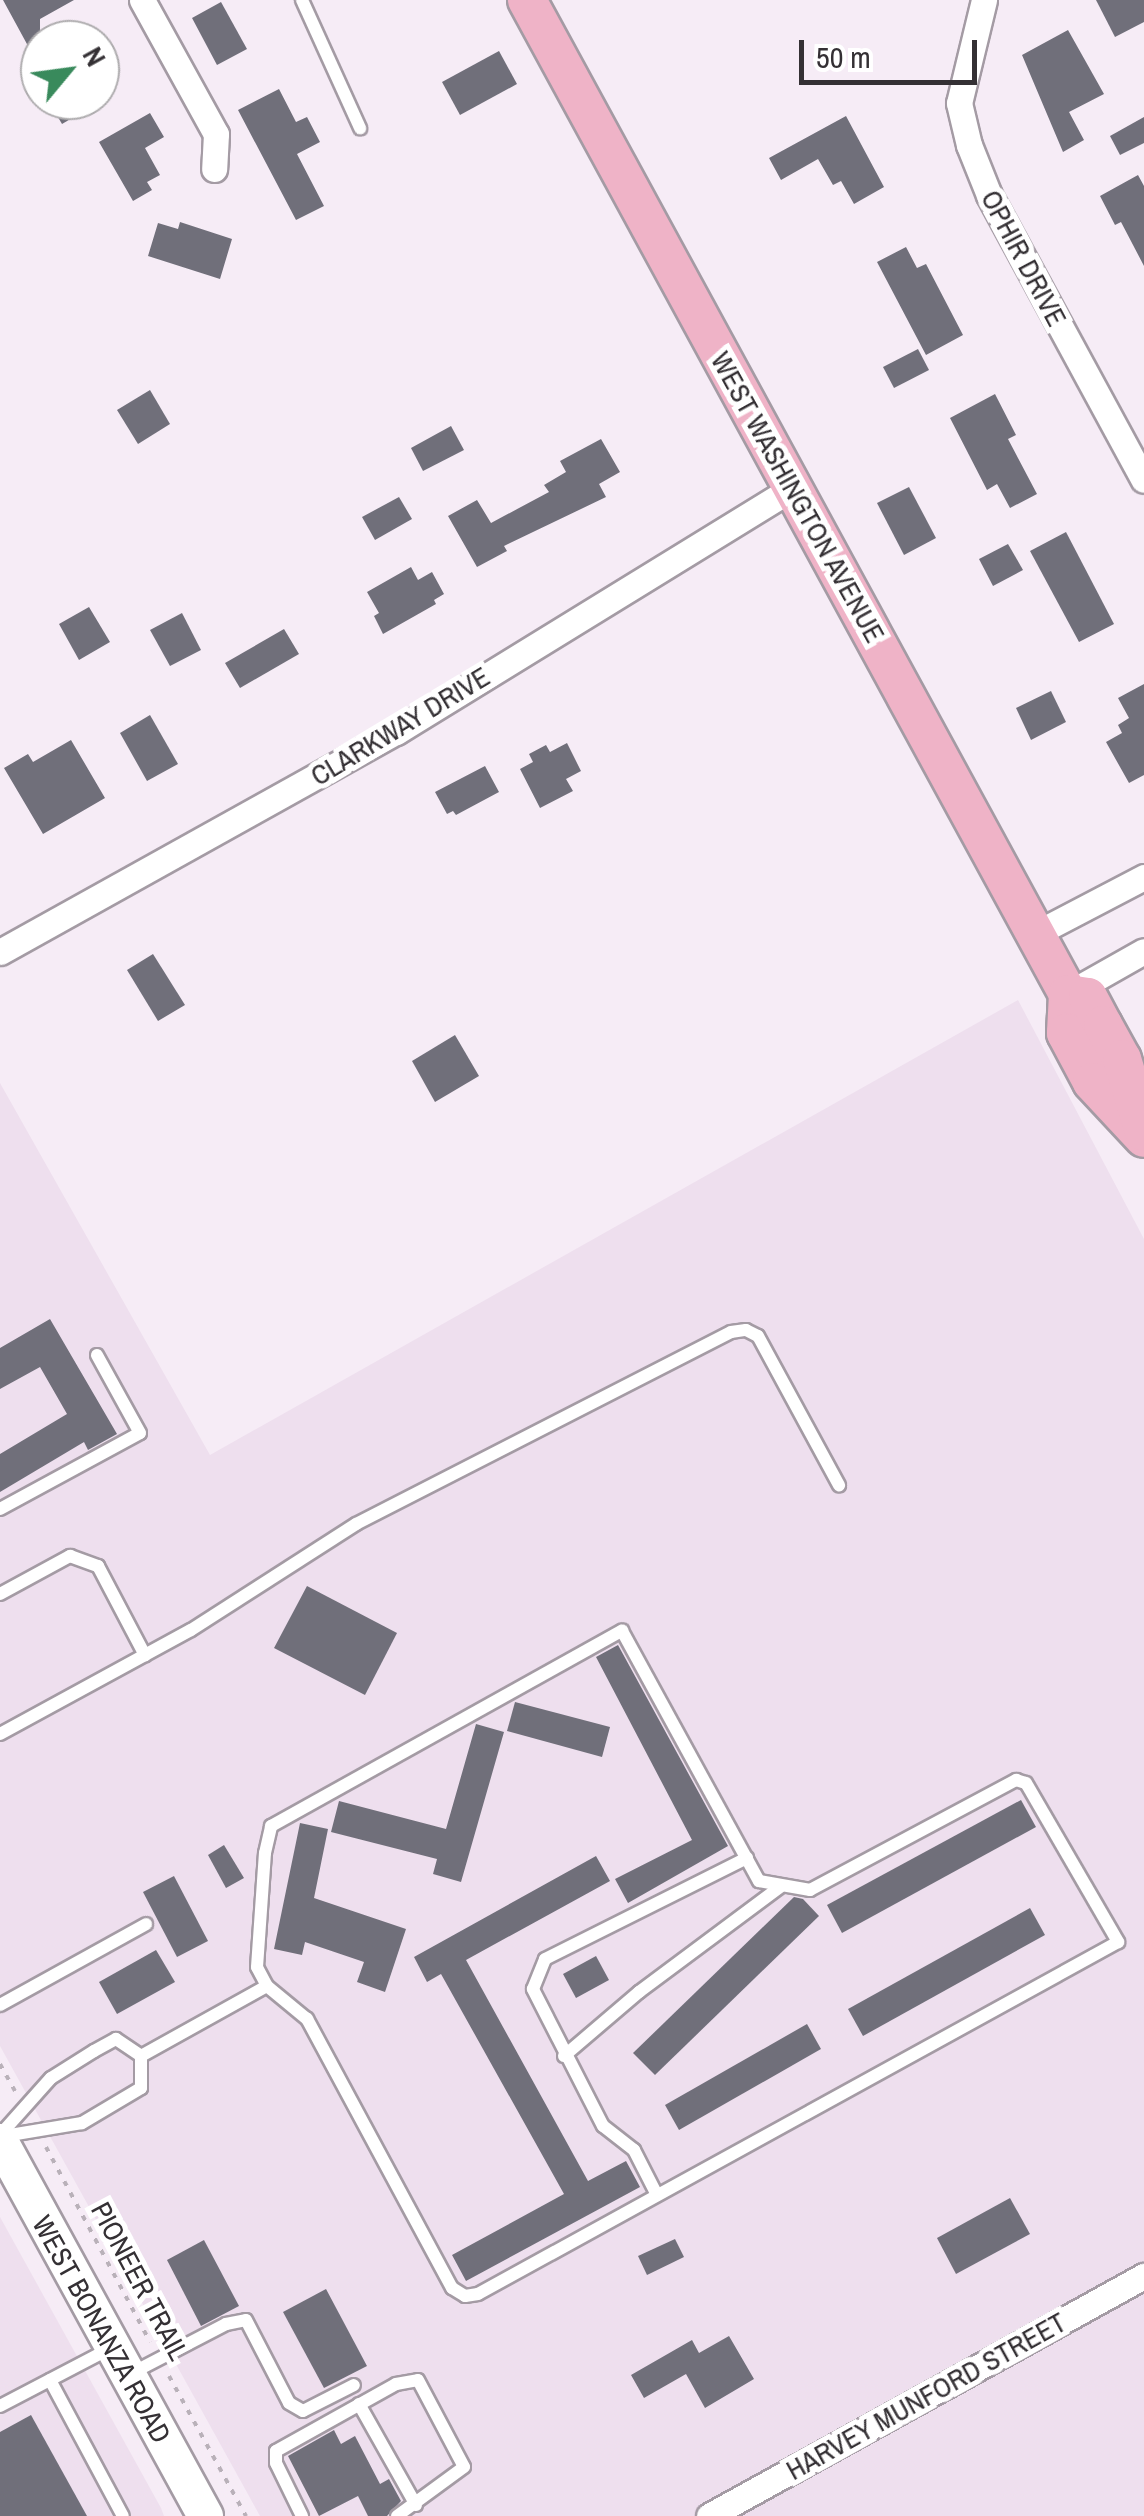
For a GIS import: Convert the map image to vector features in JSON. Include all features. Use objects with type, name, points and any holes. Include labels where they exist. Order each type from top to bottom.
[{"type":"main road","name":"WEST WASHINGTON AVENUE","points":[[526,0],[1068,994],[1066,1032],[1092,1082],[1144,1135]]},
{"type":"main road","name":"WEST BONANZA ROAD","points":[[0,2138],[205,2516]]},
{"type":"street","points":[[142,0],[216,134],[214,169]]},
{"type":"street","name":"OPHIR DRIVE","points":[[979,10],[960,102],[969,146],[989,195],[1144,480]]},
{"type":"street","name":"CLARKWAY DRIVE","points":[[0,952],[396,732],[793,488]]},
{"type":"street","points":[[1034,934],[1144,877]]},
{"type":"street","points":[[1068,994],[1144,951]]},
{"type":"street","name":"HARVEY MUNFORD STREET","points":[[709,2516],[1144,2276]]},
{"type":"lane","points":[[302,0],[360,128]]},
{"type":"lane","points":[[0,1734],[146,1654],[356,1524],[732,1332],[746,1330],[758,1336],[838,1485]]},
{"type":"lane","points":[[0,1509],[140,1433],[97,1355]]},
{"type":"lane","points":[[0,1594],[70,1556],[98,1566],[146,1654]]},
{"type":"lane","points":[[622,1631],[746,1858],[759,1880],[810,1890],[1016,1780],[1026,1783],[1118,1942],[478,2294],[466,2296],[452,2288],[308,2019],[267,1986],[257,1967],[265,1854],[271,1826],[622,1631]]},
{"type":"lane","points":[[657,2195],[634,2150],[603,2126],[533,1990],[545,1959],[746,1858]]},
{"type":"lane","points":[[564,2056],[639,1992],[780,1887]]},
{"type":"lane","points":[[0,2004],[146,1924]]},
{"type":"lane","points":[[141,2056],[267,1986]]},
{"type":"lane","points":[[0,2138],[51,2078],[116,2039],[141,2056]]},
{"type":"lane","points":[[0,2138],[82,2123],[141,2088],[141,2056]]},
{"type":"lane","points":[[0,2406],[50,2380],[120,2361],[159,2358],[226,2324],[246,2320],[289,2402],[303,2411],[354,2386]]},
{"type":"lane","points":[[50,2380],[124,2516]]},
{"type":"lane","points":[[302,2516],[276,2463],[276,2451],[396,2384],[418,2380],[464,2468],[397,2516]]},
{"type":"lane","points":[[359,2404],[416,2505]]},
{"type":"path","points":[[0,2064],[24,2108]]},
{"type":"path","name":"PIONEER TRAIL","points":[[37,2131],[246,2516]]},
{"type":"shaded area","points":[[1018,1000],[1144,1239],[1144,2516],[260,2516],[0,2046],[0,1083],[210,1455]]},
{"type":"shaded area","points":[[0,2217],[161,2508],[164,2516],[0,2516]]},
{"type":"building","points":[[3,0],[74,0],[40,20],[20,20],[20,31]]},
{"type":"building","points":[[1096,0],[1144,0],[1144,22],[1115,37]]},
{"type":"building","points":[[221,2],[247,49],[217,65],[192,18]]},
{"type":"building","points":[[1068,30],[1104,94],[1069,112],[1084,140],[1063,152],[1022,55]]},
{"type":"building","points":[[499,51],[517,84],[460,115],[442,82]]},
{"type":"building","points":[[279,89],[296,122],[307,117],[320,142],[297,154],[324,206],[296,220],[238,110]]},
{"type":"building","points":[[150,113],[164,137],[145,148],[160,175],[147,182],[152,190],[133,201],[99,142]]},
{"type":"building","points":[[846,116],[884,187],[854,204],[841,181],[833,185],[818,159],[781,180],[769,158]]},
{"type":"building","points":[[1144,117],[1144,143],[1120,155],[1110,136]]},
{"type":"building","points":[[1138,175],[1144,186],[1144,266],[1121,222],[1115,225],[1100,196]]},
{"type":"building","points":[[180,222],[232,239],[220,279],[148,256],[158,223],[178,229]]},
{"type":"building","points":[[906,247],[917,268],[926,264],[963,335],[926,355],[877,262]]},
{"type":"building","points":[[918,349],[929,370],[894,388],[883,367]]},
{"type":"building","points":[[150,390],[170,424],[138,444],[117,410]]},
{"type":"building","points":[[995,394],[1016,435],[1008,439],[1037,494],[1010,508],[997,484],[987,490],[950,418]]},
{"type":"building","points":[[451,426],[464,450],[423,471],[411,448]]},
{"type":"building","points":[[601,439],[620,472],[599,484],[606,497],[504,546],[507,551],[477,567],[448,516],[477,500],[491,523],[549,492],[544,485],[566,472],[560,461]]},
{"type":"building","points":[[909,487],[936,538],[904,555],[877,503]]},
{"type":"building","points":[[399,497],[412,519],[375,540],[362,517]]},
{"type":"building","points":[[1066,532],[1114,624],[1079,642],[1030,551]]},
{"type":"building","points":[[1008,544],[1023,570],[993,586],[979,559]]},
{"type":"building","points":[[411,567],[418,580],[432,572],[444,594],[434,600],[436,604],[383,634],[374,616],[379,613],[367,592]]},
{"type":"building","points":[[89,607],[110,642],[79,660],[59,624]]},
{"type":"building","points":[[182,613],[201,650],[170,666],[150,630]]},
{"type":"building","points":[[284,629],[299,654],[240,688],[225,663]]},
{"type":"building","points":[[1144,684],[1144,775],[1129,783],[1106,742],[1122,733],[1118,725],[1129,718],[1118,698]]},
{"type":"building","points":[[1051,691],[1066,722],[1031,740],[1016,708]]},
{"type":"building","points":[[150,715],[178,764],[147,781],[120,733]]},
{"type":"building","points":[[71,740],[105,798],[43,834],[4,768],[28,754],[33,762]]},
{"type":"building","points":[[567,743],[581,771],[566,779],[573,791],[540,808],[520,769],[533,762],[529,754],[546,745],[550,752]]},
{"type":"building","points":[[485,766],[499,792],[456,815],[453,811],[447,814],[435,792]]},
{"type":"building","points":[[153,954],[185,1005],[158,1021],[127,970]]},
{"type":"building","points":[[455,1035],[479,1076],[435,1102],[412,1061]]},
{"type":"building","points":[[50,1319],[117,1434],[88,1450],[84,1442],[0,1492],[0,1454],[67,1414],[40,1367],[0,1389],[0,1348]]},
{"type":"building","points":[[307,1586],[397,1633],[365,1695],[274,1648]]},
{"type":"building","points":[[618,1645],[728,1846],[628,1903],[615,1879],[692,1840],[596,1657]]},
{"type":"building","points":[[515,1702],[610,1727],[602,1757],[507,1731]]},
{"type":"building","points":[[476,1724],[504,1732],[461,1882],[433,1874],[437,1859],[331,1832],[339,1801],[446,1829]]},
{"type":"building","points":[[1021,1800],[1036,1827],[842,1933],[827,1905]]},
{"type":"building","points":[[300,1823],[328,1829],[314,1898],[406,1929],[385,1992],[357,1982],[364,1962],[305,1942],[302,1955],[274,1949]]},
{"type":"building","points":[[224,1845],[244,1878],[226,1888],[208,1855]]},
{"type":"building","points":[[596,1856],[610,1881],[466,1960],[588,2181],[626,2161],[640,2187],[466,2281],[452,2255],[564,2194],[441,1974],[427,1982],[414,1957]]},
{"type":"building","points":[[174,1876],[208,1941],[177,1957],[143,1892]]},
{"type":"building","points":[[794,1897],[803,1899],[819,1916],[655,2075],[633,2053]]},
{"type":"building","points":[[1030,1908],[1045,1935],[863,2036],[848,2009]]},
{"type":"building","points":[[156,1950],[175,1982],[117,2014],[99,1982]]},
{"type":"building","points":[[596,1956],[609,1980],[576,1998],[563,1974]]},
{"type":"building","points":[[807,2024],[821,2049],[679,2130],[665,2105]]},
{"type":"building","points":[[1010,2198],[1030,2234],[956,2274],[937,2238]]},
{"type":"building","points":[[675,2239],[684,2257],[647,2275],[638,2256]]},
{"type":"building","points":[[204,2240],[239,2306],[201,2326],[167,2260]]},
{"type":"building","points":[[326,2289],[367,2366],[324,2388],[283,2312]]},
{"type":"building","points":[[729,2336],[754,2379],[705,2408],[686,2374],[644,2398],[631,2375],[692,2340],[699,2353]]},
{"type":"building","points":[[31,2415],[87,2516],[0,2516],[0,2432]]},
{"type":"building","points":[[334,2430],[341,2444],[355,2436],[380,2484],[389,2479],[401,2501],[387,2516],[368,2516],[358,2496],[319,2516],[288,2456]]}]
